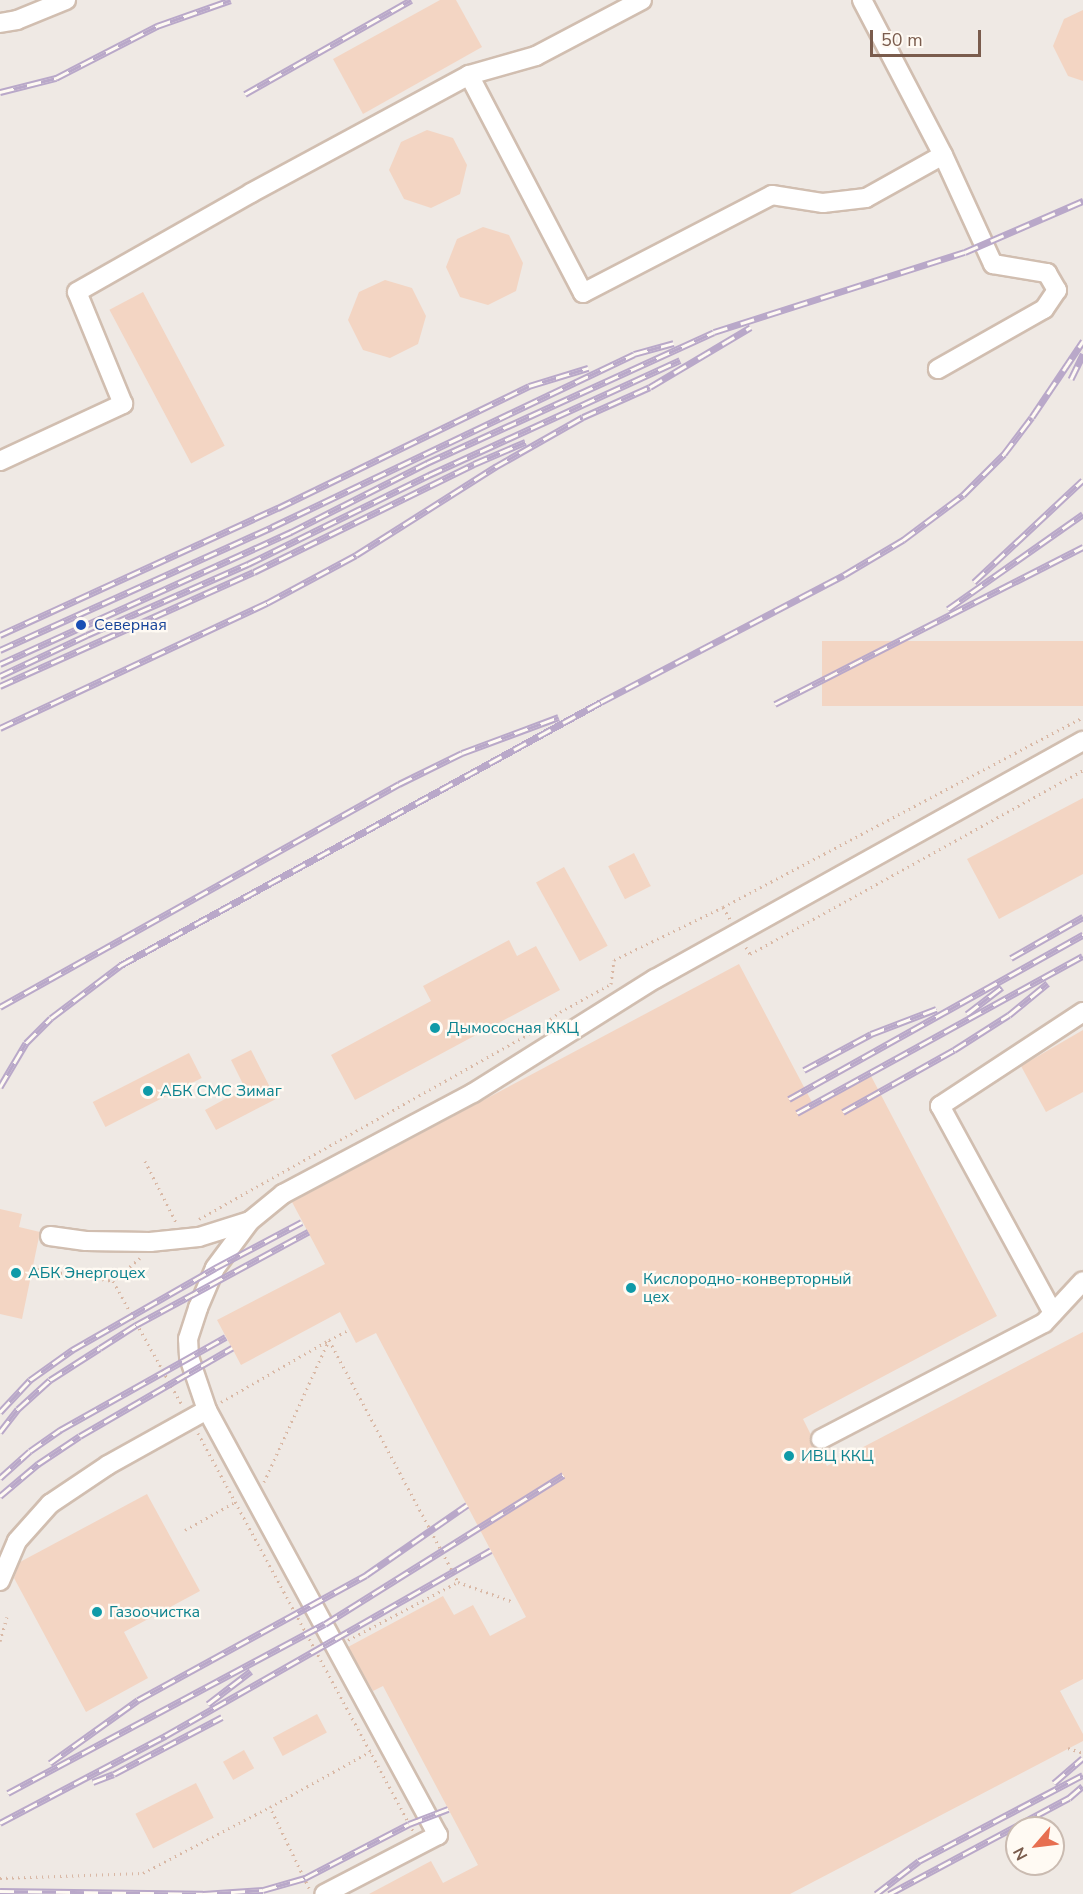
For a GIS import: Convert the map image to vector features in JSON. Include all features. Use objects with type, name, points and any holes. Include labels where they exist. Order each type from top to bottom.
[{"type":"lane","points":[[0,23],[17,20],[66,0]]},
{"type":"lane","points":[[0,461],[123,404],[77,292],[250,193],[469,75],[536,56],[642,0]]},
{"type":"lane","points":[[862,0],[943,155],[993,264],[1047,273],[1057,290],[1044,309],[938,369]]},
{"type":"lane","points":[[469,75],[583,293],[772,195],[823,204],[866,198],[943,155]]},
{"type":"lane","points":[[317,1893],[438,1835],[252,1492],[199,1415],[188,1339],[215,1268],[250,1221],[283,1194],[473,1093],[655,979],[1083,741]]},
{"type":"lane","points":[[1053,1313],[940,1107],[1083,1012]]},
{"type":"lane","points":[[50,1236],[86,1241],[150,1242],[199,1237],[250,1221]]},
{"type":"lane","points":[[821,1439],[1044,1323],[1083,1281]]},
{"type":"lane","points":[[0,1581],[17,1541],[50,1504],[108,1466],[199,1415]]},
{"type":"path","points":[[191,1223],[536,1030],[560,1012],[610,984],[614,960],[723,907],[1083,717]]},
{"type":"path","points":[[723,907],[750,954],[1083,770]]},
{"type":"path","points":[[145,1161],[177,1224]]},
{"type":"path","points":[[168,1224],[184,1224]]},
{"type":"path","points":[[37,1269],[113,1281],[141,1257],[151,1256],[150,1242]]},
{"type":"path","points":[[113,1281],[168,1384],[199,1415],[235,1502],[416,1837]]},
{"type":"path","points":[[199,1415],[349,1330]]},
{"type":"path","points":[[185,1530],[262,1486],[329,1340]]},
{"type":"path","points":[[329,1340],[458,1582],[511,1601]]},
{"type":"path","points":[[319,1656],[458,1582]]},
{"type":"path","points":[[0,1641],[7,1617]]},
{"type":"path","points":[[1068,1748],[1083,1753]]},
{"type":"path","points":[[0,1878],[143,1873],[371,1751]]},
{"type":"path","points":[[270,1807],[317,1893]]},
{"type":"shaded area","points":[[0,0],[1083,0],[1083,1894],[0,1894]]},
{"type":"building","points":[[440,0],[456,0],[482,47],[363,114],[333,59]]},
{"type":"building","points":[[1083,10],[1083,81],[1068,76],[1053,46],[1064,19]]},
{"type":"building","points":[[427,130],[453,138],[467,165],[460,194],[431,208],[404,199],[389,170],[401,142]]},
{"type":"building","points":[[483,227],[509,235],[523,263],[516,291],[488,305],[460,297],[446,267],[457,239]]},
{"type":"building","points":[[385,280],[412,288],[426,316],[418,344],[390,358],[363,350],[348,320],[359,292]]},
{"type":"building","points":[[143,292],[225,446],[191,463],[109,310]]},
{"type":"building","points":[[822,641],[1083,641],[1083,706],[822,706]]},
{"type":"building","points":[[1083,798],[1083,874],[999,919],[967,859]]},
{"type":"building","points":[[634,853],[651,886],[625,899],[608,866]]},
{"type":"building","points":[[564,867],[608,946],[580,961],[536,883]]},
{"type":"building","name":"Дымососная ККЦ","points":[[509,940],[517,956],[536,946],[560,990],[355,1100],[331,1055],[431,1001],[423,986]]},
{"type":"building","points":[[739,964],[814,1106],[871,1076],[997,1316],[803,1419],[811,1435],[811,1445],[818,1450],[827,1466],[1083,1332],[1083,1679],[1060,1691],[1083,1734],[1083,1741],[790,1894],[369,1894],[431,1861],[443,1883],[478,1865],[383,1686],[373,1691],[348,1647],[443,1596],[454,1615],[473,1605],[490,1636],[526,1617],[376,1333],[356,1343],[340,1312],[241,1365],[217,1320],[325,1264],[292,1202]]},
{"type":"building","points":[[1083,1030],[1083,1092],[1046,1112],[1021,1066]]},
{"type":"building","points":[[251,1050],[276,1099],[216,1130],[205,1110],[245,1088],[231,1060]]},
{"type":"building","name":"АБК СМС Зимаг","points":[[189,1053],[202,1078],[105,1127],[93,1102]]},
{"type":"building","name":"АБК Энергоцех","points":[[0,1209],[22,1214],[19,1227],[40,1232],[22,1319],[0,1314]]},
{"type":"building","name":"Газоочистка","points":[[147,1494],[200,1591],[124,1632],[148,1678],[86,1712],[14,1578],[20,1562]]},
{"type":"building","points":[[317,1714],[327,1733],[283,1756],[273,1737]]},
{"type":"building","points":[[244,1750],[254,1768],[233,1780],[223,1762]]},
{"type":"building","points":[[196,1783],[214,1818],[153,1849],[135,1814]]},
{"type":"railway","points":[[0,92],[56,78],[157,26],[231,0]]},
{"type":"railway","points":[[245,94],[411,0]]},
{"type":"railway","points":[[0,664],[291,532],[427,463],[714,332],[965,252],[1083,201]]},
{"type":"railway","points":[[0,728],[267,603],[356,555],[495,467],[583,417],[650,387],[751,327]]},
{"type":"railway","points":[[0,1087],[26,1043],[51,1018],[121,965],[601,702],[844,575],[903,540],[963,495],[1004,454],[1083,341]]},
{"type":"railway","points":[[0,650],[272,527],[634,354],[674,343]]},
{"type":"railway","points":[[1071,379],[1083,354]]},
{"type":"railway","points":[[0,676],[248,564],[429,475],[680,360]]},
{"type":"railway","points":[[0,635],[278,508],[529,386],[588,368]]},
{"type":"railway","points":[[0,686],[254,572],[474,464],[525,442]]},
{"type":"railway","points":[[974,582],[1083,480]]},
{"type":"railway","points":[[948,609],[1083,514]]},
{"type":"railway","points":[[775,704],[1083,547]]},
{"type":"railway","points":[[0,1007],[399,784],[462,753],[559,717]]},
{"type":"railway","points":[[1011,958],[1083,917]]},
{"type":"railway","points":[[789,1099],[1083,935]]},
{"type":"railway","points":[[797,1113],[1083,956]]},
{"type":"railway","points":[[843,1112],[954,1050],[1009,1015],[1048,983]]},
{"type":"railway","points":[[967,1014],[1002,987]]},
{"type":"railway","points":[[804,1070],[871,1034],[936,1009]]},
{"type":"railway","points":[[0,1412],[30,1380],[72,1350],[215,1268],[302,1222]]},
{"type":"railway","points":[[0,1432],[18,1409],[50,1380],[136,1325],[308,1232]]},
{"type":"railway","points":[[0,1478],[30,1451],[60,1430],[226,1337]]},
{"type":"railway","points":[[0,1496],[38,1464],[80,1436],[232,1348]]},
{"type":"railway","points":[[8,1793],[325,1624],[563,1475]]},
{"type":"railway","points":[[50,1763],[138,1700],[366,1575],[467,1505]]},
{"type":"railway","points":[[0,1823],[165,1736],[491,1550]]},
{"type":"railway","points":[[208,1704],[251,1671]]},
{"type":"railway","points":[[93,1782],[114,1774],[222,1717]]},
{"type":"railway","points":[[1054,1783],[1083,1758]]},
{"type":"railway","points":[[876,1894],[919,1861],[1083,1775]]},
{"type":"railway","points":[[889,1894],[1069,1798],[1083,1786]]},
{"type":"railway","points":[[0,1891],[203,1894],[263,1890],[305,1878],[409,1824],[448,1809]]},
{"type":"place","name":"Северная","points":[[81,625]]},
{"type":"place","name":"Дымососная ККЦ","points":[[435,1028]]},
{"type":"place","name":"АБК СМС Зимаг","points":[[148,1091]]},
{"type":"place","name":"АБК Энергоцех","points":[[16,1273]]},
{"type":"place","name":"Кислородно-конверторный цех","points":[[631,1288]]},
{"type":"place","name":"ИВЦ ККЦ","points":[[789,1456]]},
{"type":"place","name":"Газоочистка","points":[[97,1612]]}]
